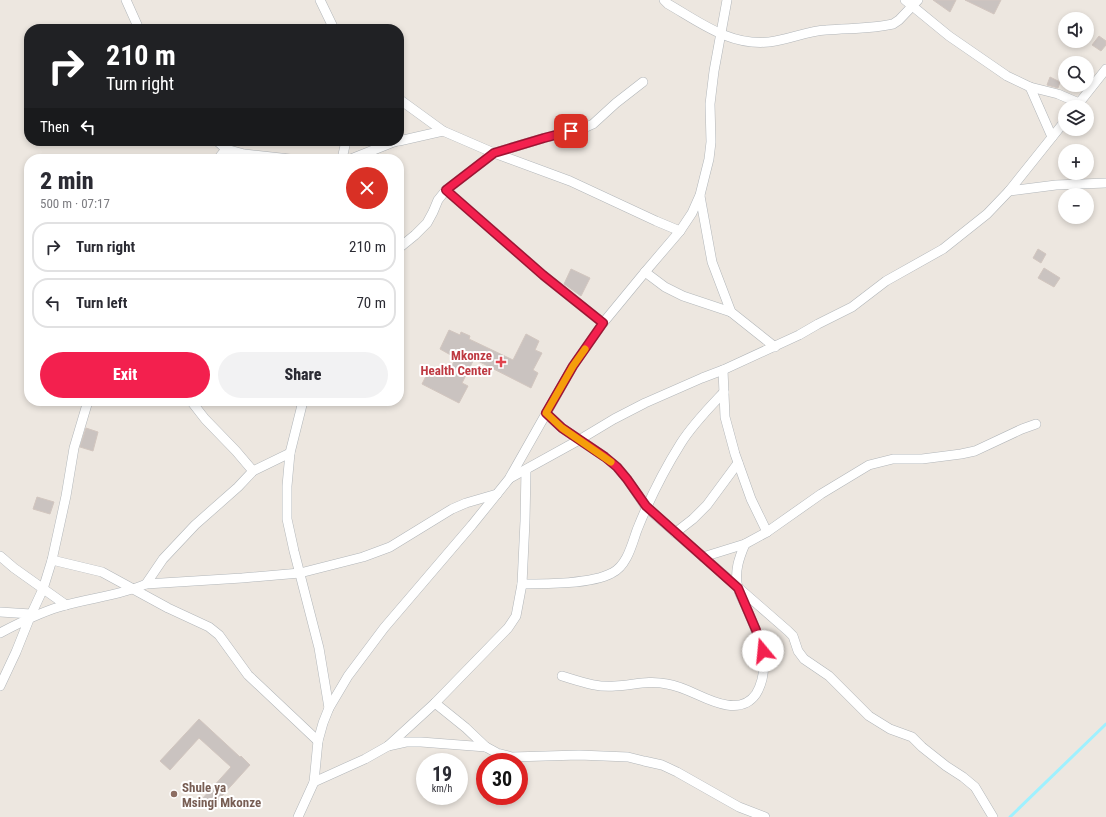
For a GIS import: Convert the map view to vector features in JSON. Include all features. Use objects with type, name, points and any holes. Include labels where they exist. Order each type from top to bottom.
[{"type":"street","points":[[126,0],[137,24]]},
{"type":"street","points":[[320,0],[332,24]]},
{"type":"street","points":[[664,0],[668,4],[720,34],[740,40],[756,42],[770,42],[826,30],[885,26],[893,24],[899,20],[912,2],[949,36],[1007,76],[1030,87],[1058,94],[1069,100]]},
{"type":"street","points":[[298,817],[314,782],[318,741],[329,708],[348,676],[384,628],[467,531],[509,479],[573,366],[603,323],[680,231],[692,213],[700,196],[709,159],[711,142],[710,104],[720,34],[727,0]]},
{"type":"street","points":[[1082,100],[1106,69]]},
{"type":"street","points":[[404,244],[427,223],[438,200],[446,190],[494,153],[584,128],[593,124],[616,103],[643,82]]},
{"type":"street","points":[[1030,87],[1052,138]]},
{"type":"street","points":[[404,103],[443,131],[494,153],[570,181],[680,231]]},
{"type":"street","points":[[509,479],[645,403],[775,347],[852,307],[886,281],[943,249],[987,214],[1009,191],[1058,130]]},
{"type":"street","points":[[404,140],[443,131]]},
{"type":"street","points":[[223,146],[226,149],[244,154]]},
{"type":"street","points":[[364,154],[384,146]]},
{"type":"street","points":[[222,154],[226,149]]},
{"type":"street","points":[[1009,191],[1056,185],[1106,183]]},
{"type":"street","points":[[446,190],[543,275],[603,323]]},
{"type":"street","points":[[700,196],[712,262],[731,312]]},
{"type":"street","points":[[645,272],[665,287],[683,296],[731,312],[775,347]]},
{"type":"street","points":[[723,370],[725,417],[738,463],[751,499],[767,532]]},
{"type":"street","points":[[522,584],[569,583],[599,578],[613,573],[623,563],[631,548],[646,506],[681,442],[703,414],[724,392]]},
{"type":"street","points":[[0,686],[43,589],[52,560],[66,496],[74,448],[87,406]]},
{"type":"street","points":[[195,406],[253,471]]},
{"type":"street","points":[[302,406],[290,453],[287,486],[287,519],[319,648],[329,708]]},
{"type":"street","points":[[546,413],[562,428],[605,457],[617,467],[646,506],[793,636],[798,651],[804,660],[829,676],[869,716],[890,729],[912,737],[946,766],[964,777],[976,787],[993,817]]},
{"type":"street","points":[[703,557],[745,544],[767,532],[821,494],[869,465],[879,461],[961,454],[975,450],[1036,424]]},
{"type":"street","points":[[146,584],[163,559],[178,542],[238,487],[253,471],[290,453]]},
{"type":"street","points":[[675,532],[693,519],[707,505],[738,463]]},
{"type":"street","points":[[314,782],[365,759],[388,746],[435,703],[508,628],[516,616],[522,584],[526,521],[526,470]]},
{"type":"street","points":[[0,633],[31,616],[66,605],[134,589],[146,584],[300,573],[363,557],[390,547],[452,508],[497,494]]},
{"type":"street","points":[[562,676],[602,686],[647,682],[668,684],[727,705],[743,705],[752,700],[759,688],[764,671],[763,651],[756,630],[738,588],[736,571],[738,560],[745,544]]},
{"type":"street","points":[[0,556],[14,568],[66,605]]},
{"type":"street","points":[[52,560],[102,572],[168,608],[209,627],[219,635],[248,675],[318,741]]},
{"type":"street","points":[[0,612],[31,616]]},
{"type":"street","points":[[435,703],[466,728],[486,747],[497,753],[512,757],[579,754],[628,757],[644,760],[662,765],[677,772],[728,801],[765,817]]},
{"type":"street","points":[[388,746],[406,742],[421,742],[486,747]]},
{"type":"building","points":[[933,0],[956,0],[950,12]]},
{"type":"building","points":[[965,0],[1001,0],[994,14]]},
{"type":"building","points":[[1099,36],[1106,41],[1106,45],[1101,51],[1094,46],[1094,42]]},
{"type":"building","points":[[1050,77],[1058,81],[1058,88],[1047,85]]},
{"type":"building","points":[[1038,249],[1046,254],[1041,263],[1033,258]]},
{"type":"building","points":[[1044,268],[1060,278],[1054,287],[1038,278]]},
{"type":"building","points":[[571,269],[590,278],[581,296],[564,284]]},
{"type":"building","points":[[449,330],[460,335],[461,332],[470,336],[469,339],[513,360],[526,334],[539,341],[535,350],[542,353],[533,370],[538,373],[531,388],[474,359],[462,383],[468,386],[459,403],[422,384],[429,370],[434,372],[436,369],[447,375],[456,358],[440,349]]},
{"type":"building","points":[[86,428],[98,432],[93,451],[80,447]]},
{"type":"building","points":[[37,497],[54,502],[50,514],[33,509]]},
{"type":"building","points":[[199,719],[250,765],[211,808],[202,799],[231,767],[199,738],[170,770],[160,761]]},
{"type":"waterway","points":[[1010,817],[1106,724]]},
{"type":"slow traffic","points":[[585,349],[573,366],[546,413],[562,428],[611,462]]},
{"type":"place","name":"Mkonze Health Center","points":[[501,362]]},
{"type":"place","name":"Shule ya Msingi Mkonze","points":[[174,794]]},
{"type":"route","points":[[571,131],[494,153],[446,190],[543,275],[603,323],[573,366],[546,413],[562,428],[605,457],[617,467],[646,506],[738,588],[756,630],[763,651]]}]
